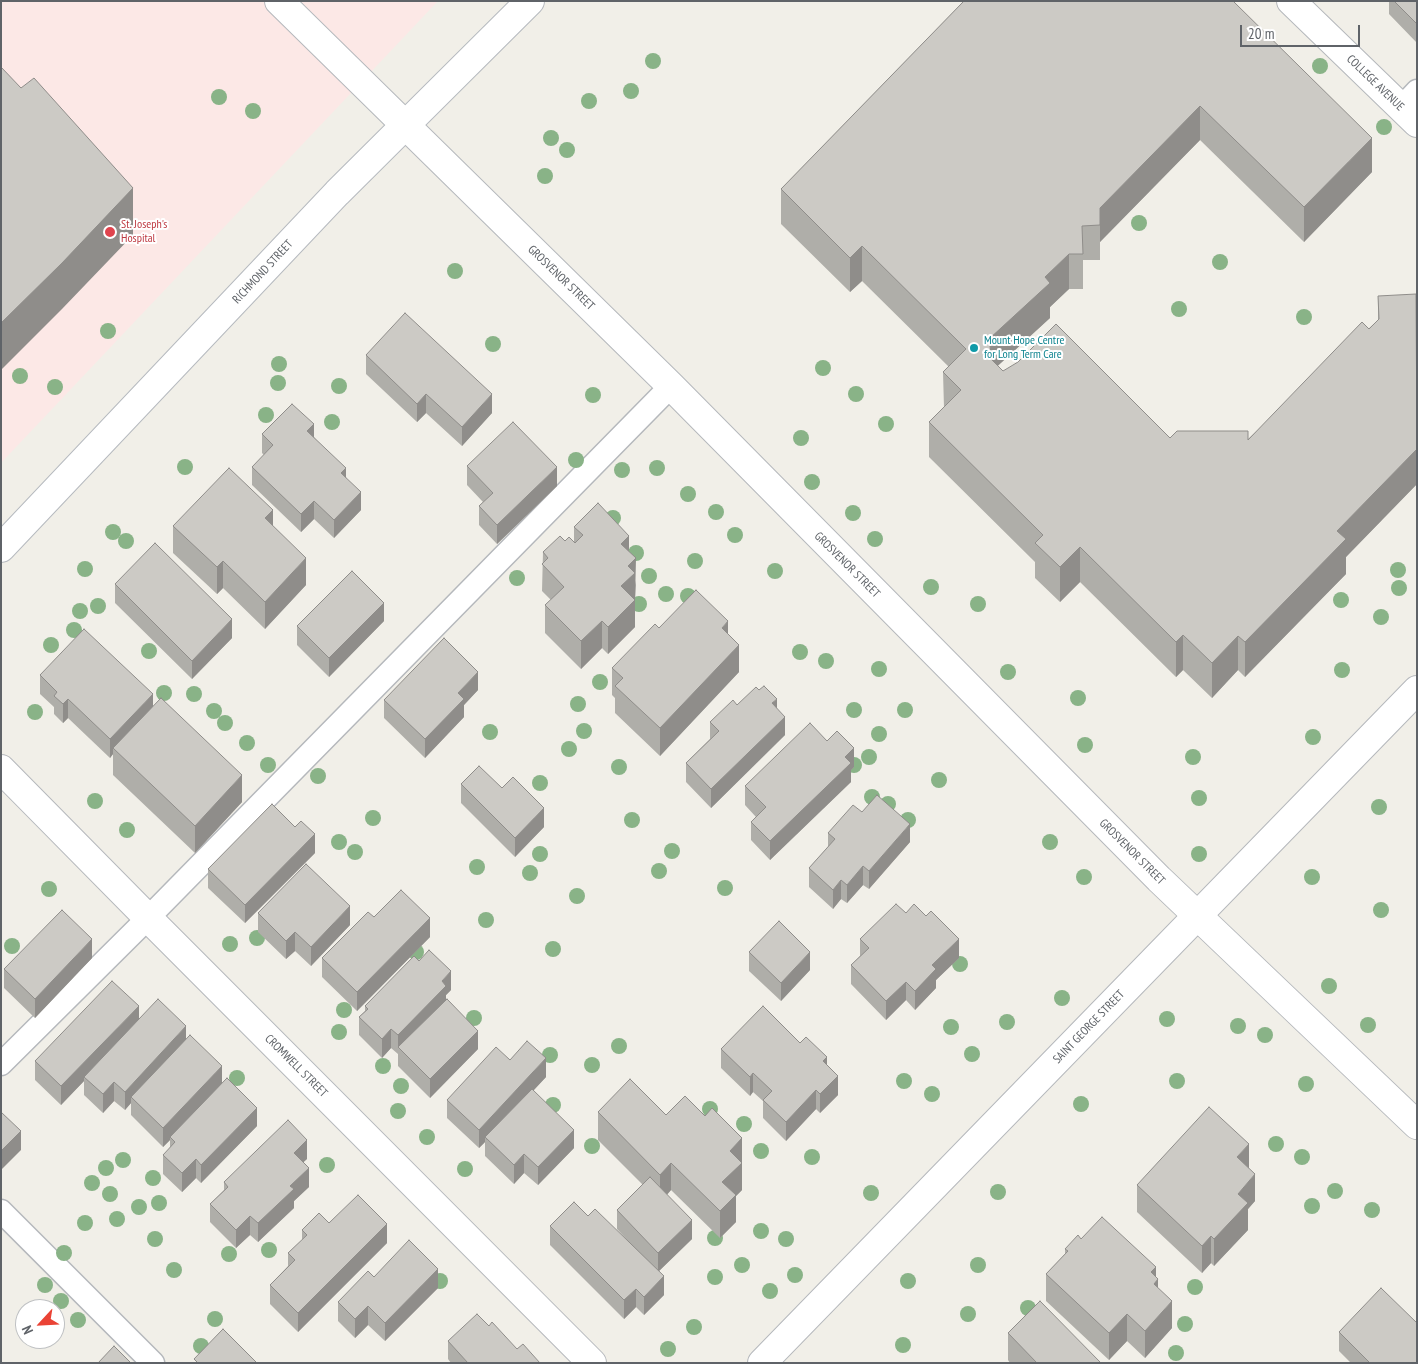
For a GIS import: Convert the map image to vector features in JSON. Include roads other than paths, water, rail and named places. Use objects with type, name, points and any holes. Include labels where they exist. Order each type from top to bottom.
[{"type":"street","name":"GROSVENOR STREET","points":[[279,1],[671,386],[1087,807],[1417,1126]]},
{"type":"street","name":"RICHMOND STREET","points":[[1,548],[337,193],[530,1]]},
{"type":"street","name":"COLLEGE AVENUE","points":[[1291,1],[1412,108]]},
{"type":"street","name":"SAINT GEORGE STREET","points":[[762,1363],[1417,690]]},
{"type":"street","name":"CROMWELL STREET","points":[[1,768],[592,1363]]},
{"type":"lane","points":[[1,1064],[148,918],[671,386]]},
{"type":"lane","points":[[1,1211],[153,1363]]},
{"type":"place","name":"St. Joseph's Hospital","points":[[110,232]]},
{"type":"place","name":"Mount Hope Centre for Long Term Care","points":[[974,348]]}]
